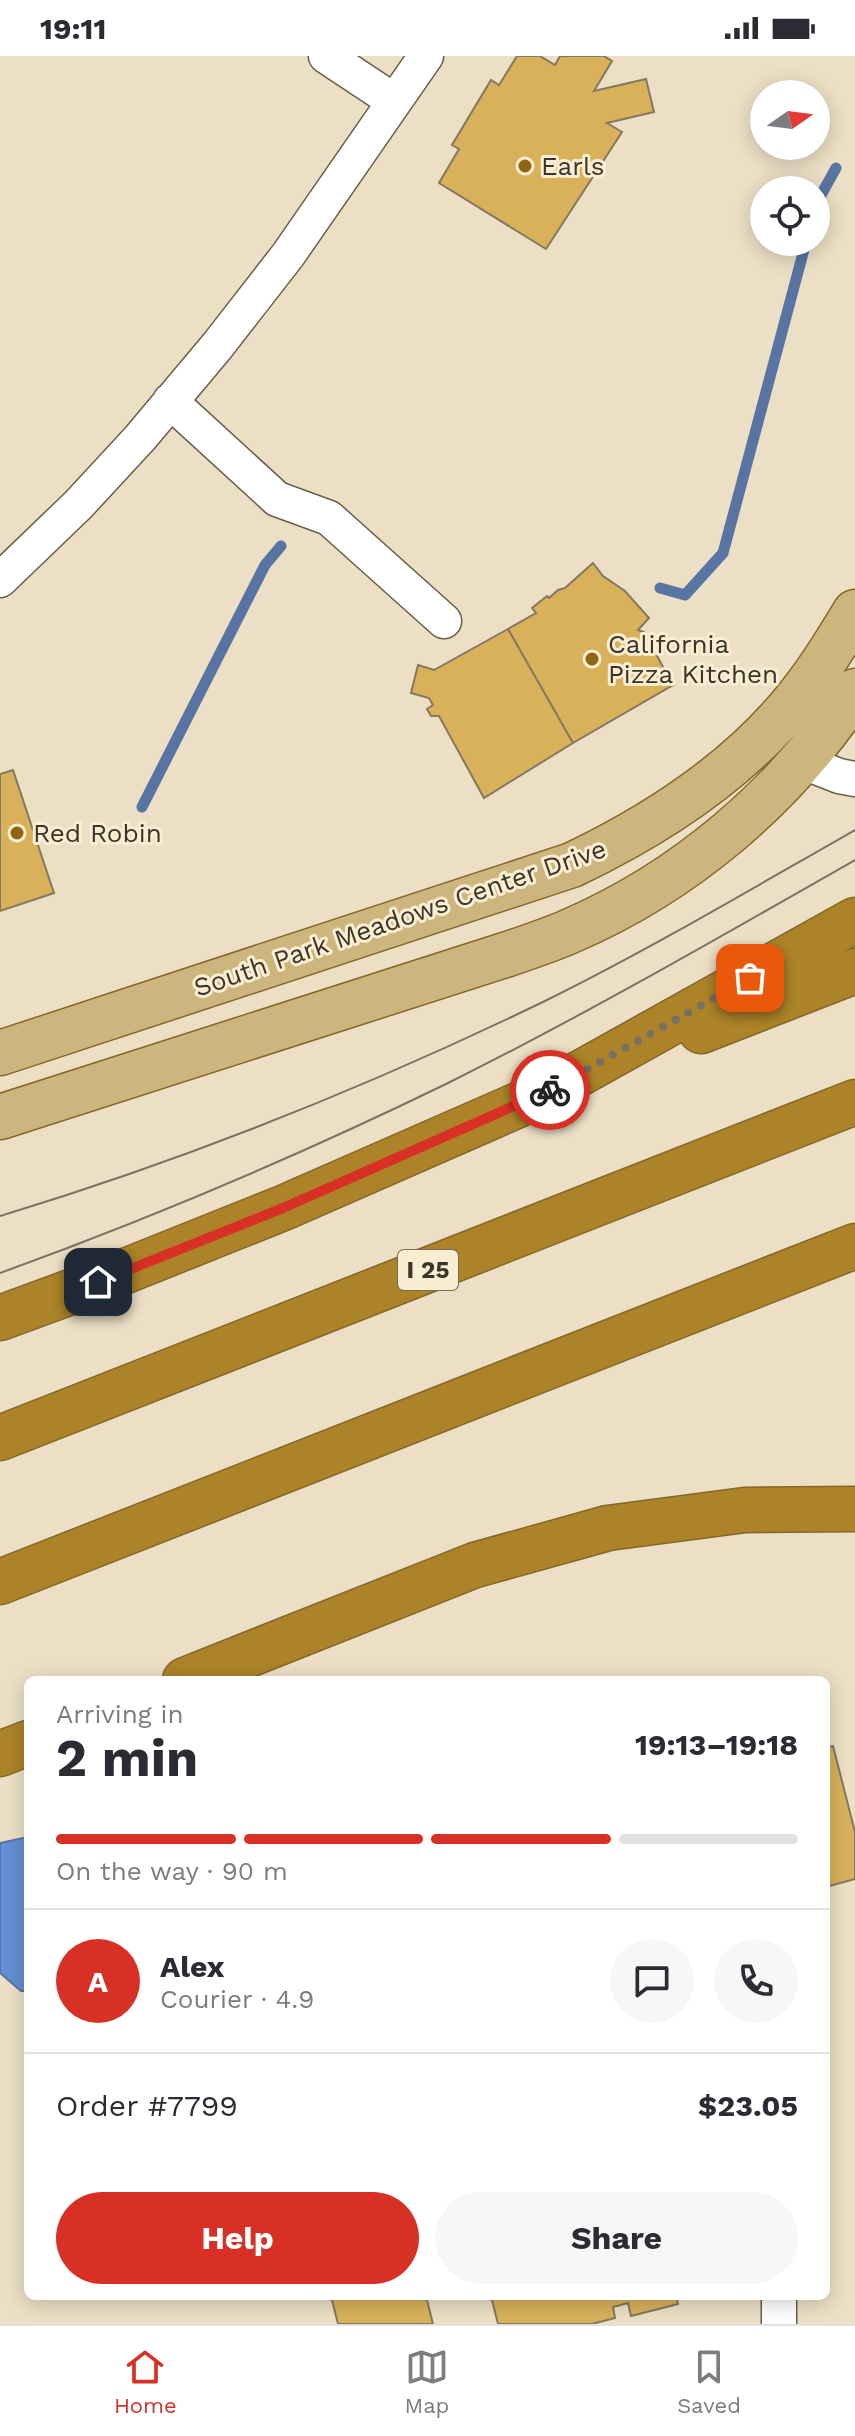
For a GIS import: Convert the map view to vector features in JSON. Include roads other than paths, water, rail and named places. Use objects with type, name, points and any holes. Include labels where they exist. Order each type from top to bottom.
[{"type":"highway","points":[[541,1095],[855,920]]},
{"type":"highway","points":[[0,1318],[283,1208],[541,1095],[855,971]]},
{"type":"highway","name":"I 25","points":[[0,1438],[855,1102]]},
{"type":"highway","points":[[0,1582],[855,1246]]},
{"type":"highway","points":[[195,1676],[475,1565],[608,1528],[745,1510],[855,1509]]},
{"type":"highway","points":[[0,1754],[24,1745]]},
{"type":"main road","name":"South Park Meadows Center Drive","points":[[0,1053],[572,865],[626,839],[703,788],[757,741],[806,686],[855,612]]},
{"type":"main road","points":[[0,1117],[568,932],[626,903],[682,868],[734,829],[801,761],[855,691]]},
{"type":"street","points":[[326,56],[394,101]]},
{"type":"street","points":[[0,580],[78,505],[170,401],[288,255],[426,56]]},
{"type":"street","points":[[170,401],[277,499],[329,518],[444,621]]},
{"type":"street","points":[[801,761],[855,779]]},
{"type":"street","points":[[779,2300],[779,2324]]},
{"type":"water","points":[[24,1838],[24,1991],[0,1973],[0,1843]]},
{"type":"waterway","points":[[830,179],[836,168]]},
{"type":"waterway","points":[[660,588],[685,595],[723,553],[802,256]]},
{"type":"waterway","points":[[142,807],[265,565],[281,546]]},
{"type":"tram line","points":[[0,1216],[140,1170],[278,1119],[480,1032],[586,980],[855,830]]},
{"type":"tram line","points":[[0,1273],[225,1184],[446,1084],[601,1003],[855,860]]},
{"type":"place","name":"Earls","points":[[525,166]]},
{"type":"place","name":"California Pizza Kitchen","points":[[592,659]]},
{"type":"place","name":"Red Robin","points":[[17,833]]}]
